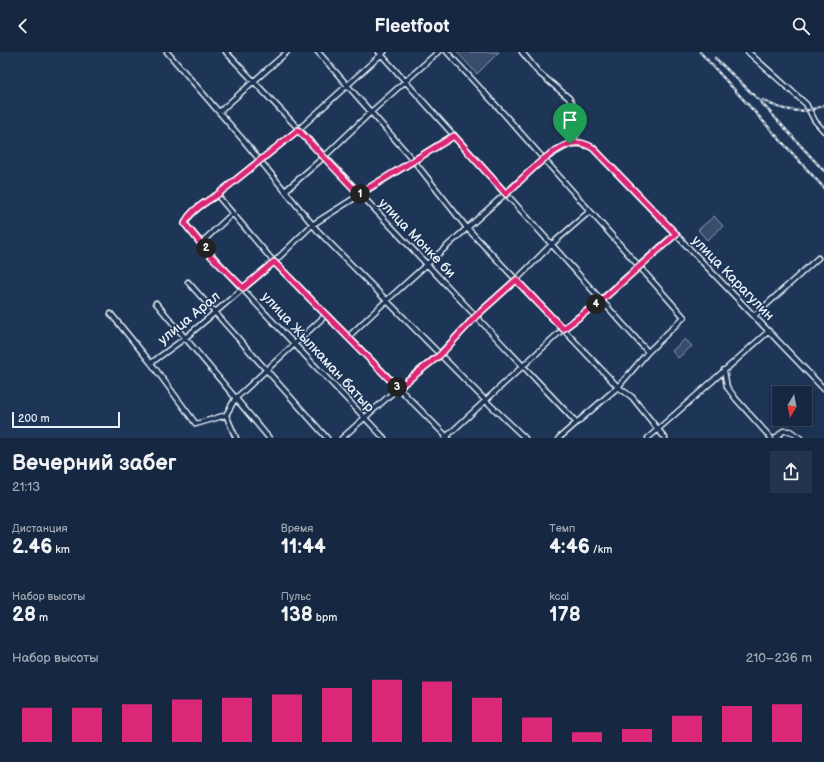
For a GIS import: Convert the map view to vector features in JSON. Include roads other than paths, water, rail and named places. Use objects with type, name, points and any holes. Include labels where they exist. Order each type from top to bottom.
[{"type":"street","points":[[166,52],[260,160],[312,225],[486,402],[525,438]]},
{"type":"street","name":"улица Монке би","points":[[226,52],[324,158],[427,264],[576,422]]},
{"type":"street","points":[[219,112],[287,52]]},
{"type":"street","points":[[318,52],[414,161],[467,228],[618,387],[632,397],[656,429],[665,438]]},
{"type":"street","points":[[285,191],[324,158],[371,112],[438,52]]},
{"type":"street","points":[[447,52],[684,317],[648,352],[618,387],[559,438]]},
{"type":"street","points":[[348,337],[544,159],[570,144],[580,129],[581,120],[569,98],[538,72],[522,52]]},
{"type":"street","points":[[748,52],[806,104],[815,121],[824,131]]},
{"type":"street","points":[[648,352],[602,300],[552,244],[454,136],[381,53],[298,130],[217,195],[274,262],[447,438],[563,329],[602,300],[639,265],[676,234]]},
{"type":"street","name":"улица Арал","points":[[151,363],[185,338],[274,262],[312,225],[359,194],[454,136]]},
{"type":"street","name":"улица Карагулин","points":[[570,144],[584,143],[593,148],[824,389]]},
{"type":"street","name":"улица Жылкаман батыр","points":[[217,195],[205,202],[186,220],[185,224],[293,345],[384,438]]},
{"type":"street","points":[[342,438],[398,388],[440,355],[476,316],[516,280],[552,244],[590,211]]},
{"type":"street","points":[[201,243],[232,214]]},
{"type":"street","points":[[754,316],[818,258]]},
{"type":"street","points":[[188,282],[216,311],[327,438]]},
{"type":"street","points":[[156,303],[269,438]]},
{"type":"street","points":[[111,314],[151,363],[196,424],[226,415],[235,399],[326,315]]},
{"type":"street","points":[[648,438],[656,429],[769,331]]},
{"type":"street","points":[[724,370],[727,387],[771,438]]},
{"type":"street","points":[[226,415],[236,438]]},
{"type":"street","points":[[776,438],[783,432],[790,431],[800,438]]},
{"type":"railway","points":[[700,52],[824,188]]},
{"type":"railway","points":[[715,58],[757,98],[824,171]]},
{"type":"railway","points":[[763,100],[777,107],[801,111],[824,105]]}]
